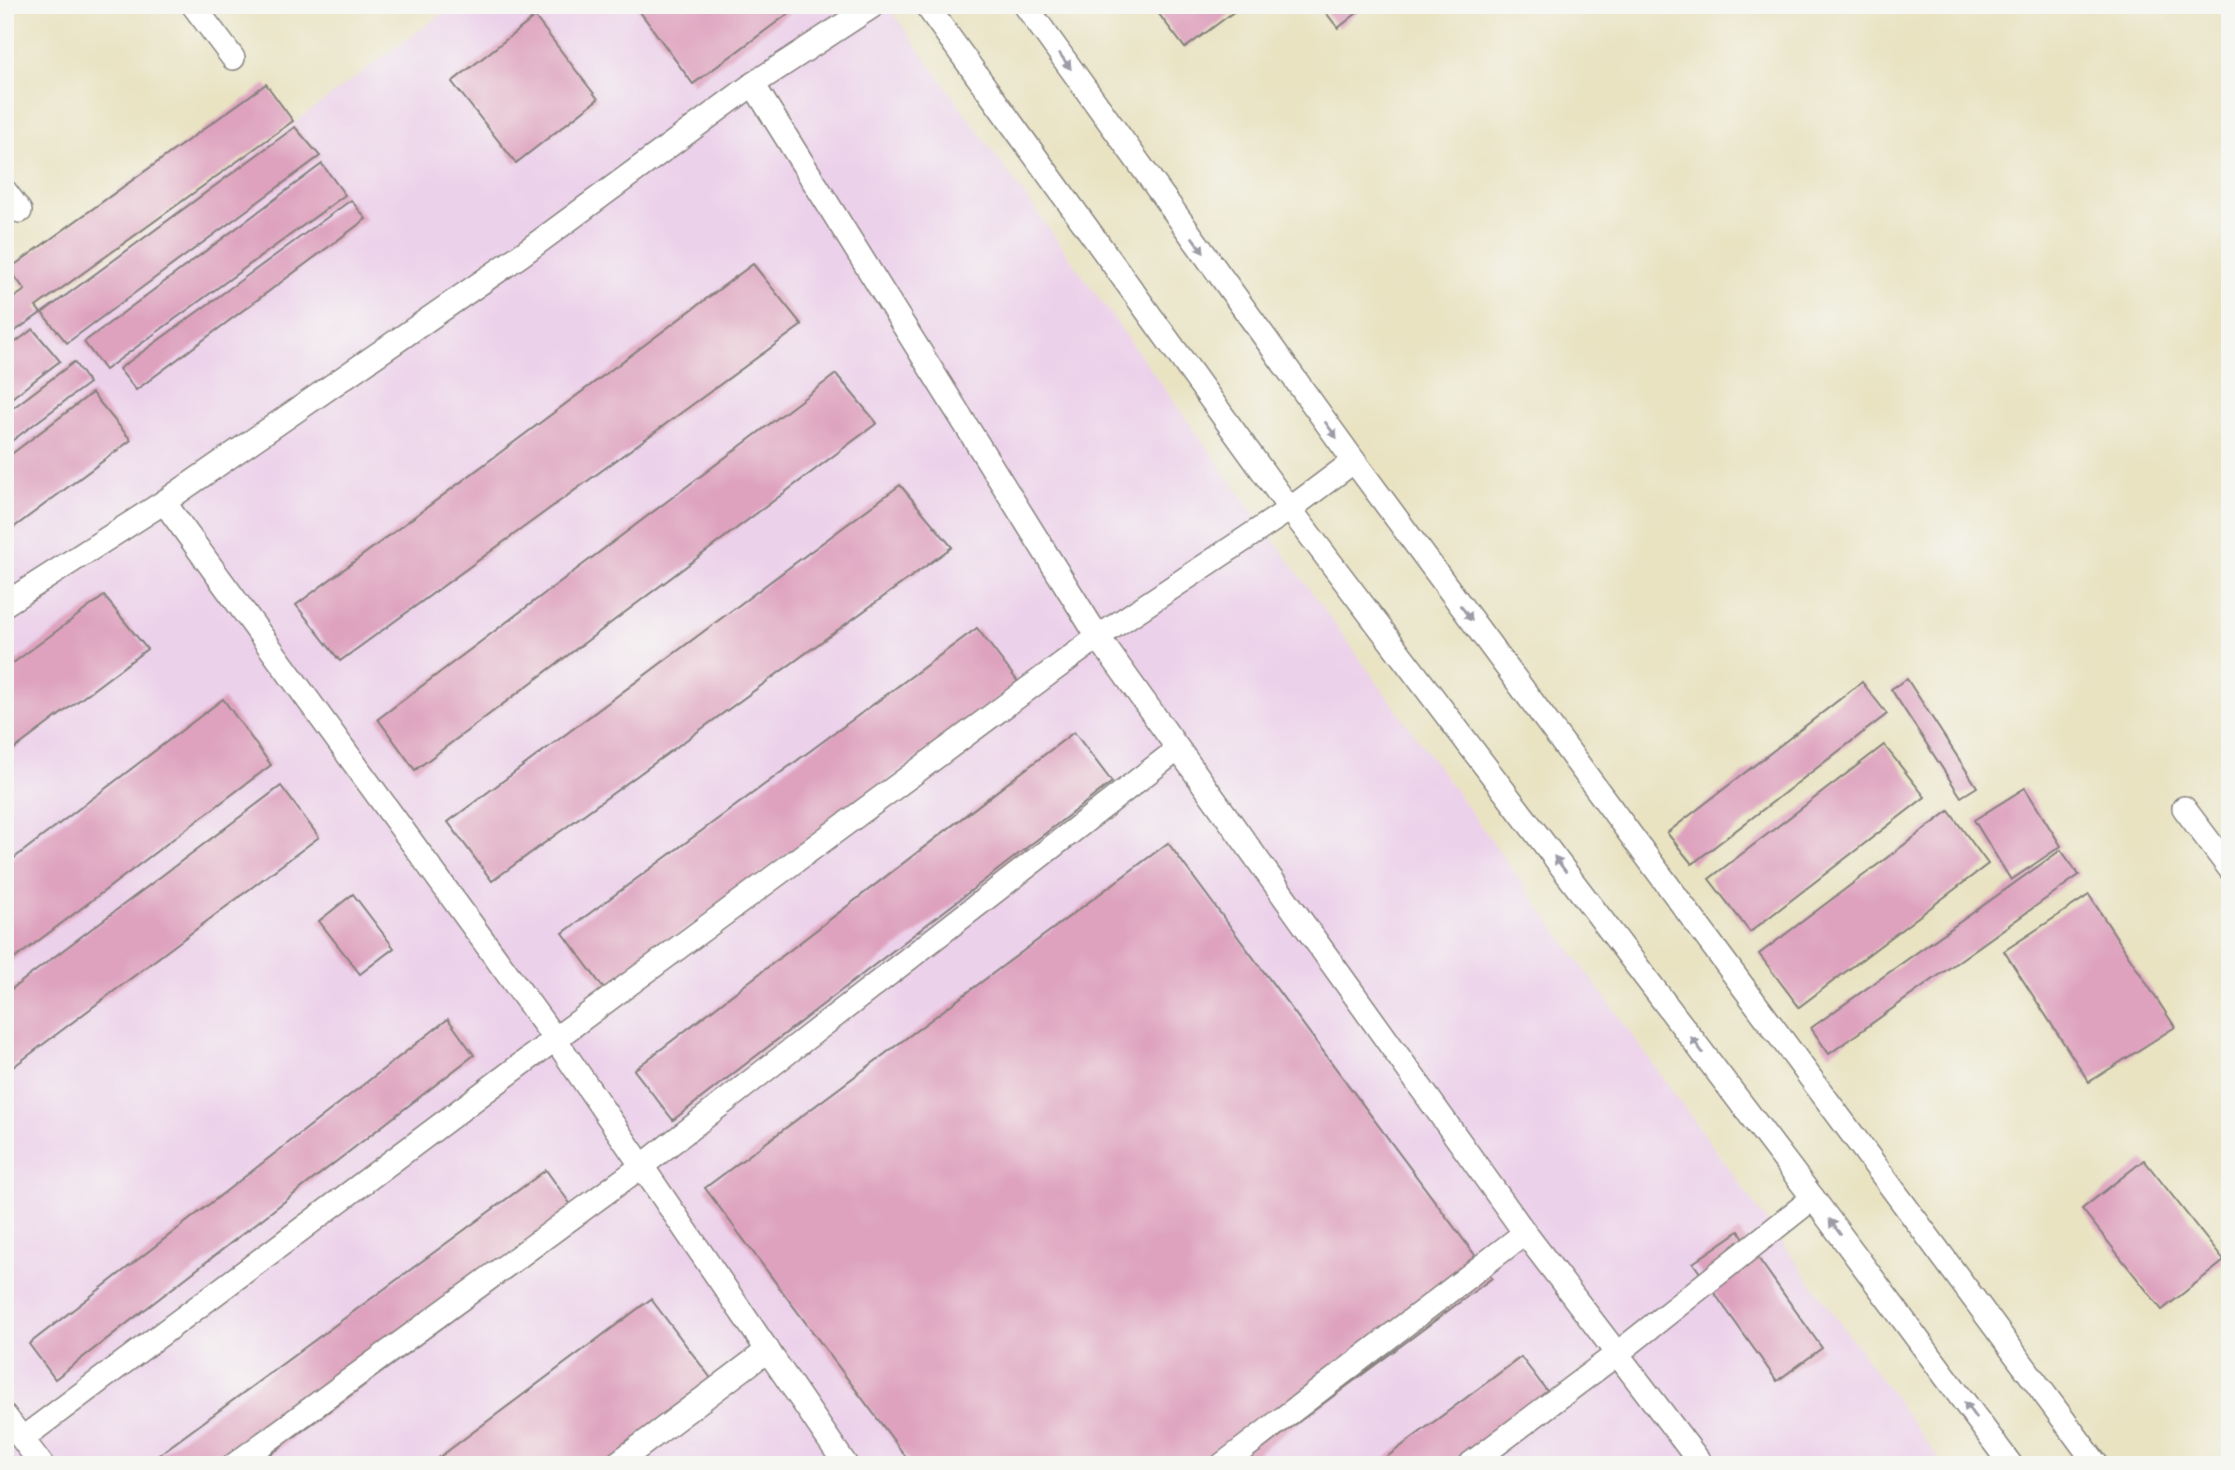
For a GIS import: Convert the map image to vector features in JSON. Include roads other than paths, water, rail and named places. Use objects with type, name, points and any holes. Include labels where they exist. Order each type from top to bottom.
[{"type":"lane","points":[[193,5],[233,58]]},
{"type":"lane","points":[[5,604],[164,502],[521,255],[753,84],[874,5]]},
{"type":"lane","points":[[926,5],[1290,509],[1813,1198],[2011,1465]]},
{"type":"lane","points":[[1025,5],[1354,461],[2097,1465]]},
{"type":"lane","points":[[753,84],[1098,637],[1525,1233],[1702,1465]]},
{"type":"lane","points":[[5,191],[20,211]]},
{"type":"lane","points":[[23,1438],[1098,637],[1290,509],[1354,461]]},
{"type":"lane","points":[[164,502],[555,1039],[846,1465]]},
{"type":"lane","points":[[234,1465],[642,1167],[1178,749]]},
{"type":"lane","points":[[2184,808],[2230,869]]},
{"type":"lane","points":[[1469,1465],[1618,1353],[1813,1198]]},
{"type":"lane","points":[[1223,1465],[1525,1233]]},
{"type":"lane","points":[[615,1465],[768,1350]]},
{"type":"lane","points":[[5,1416],[42,1465]]}]
